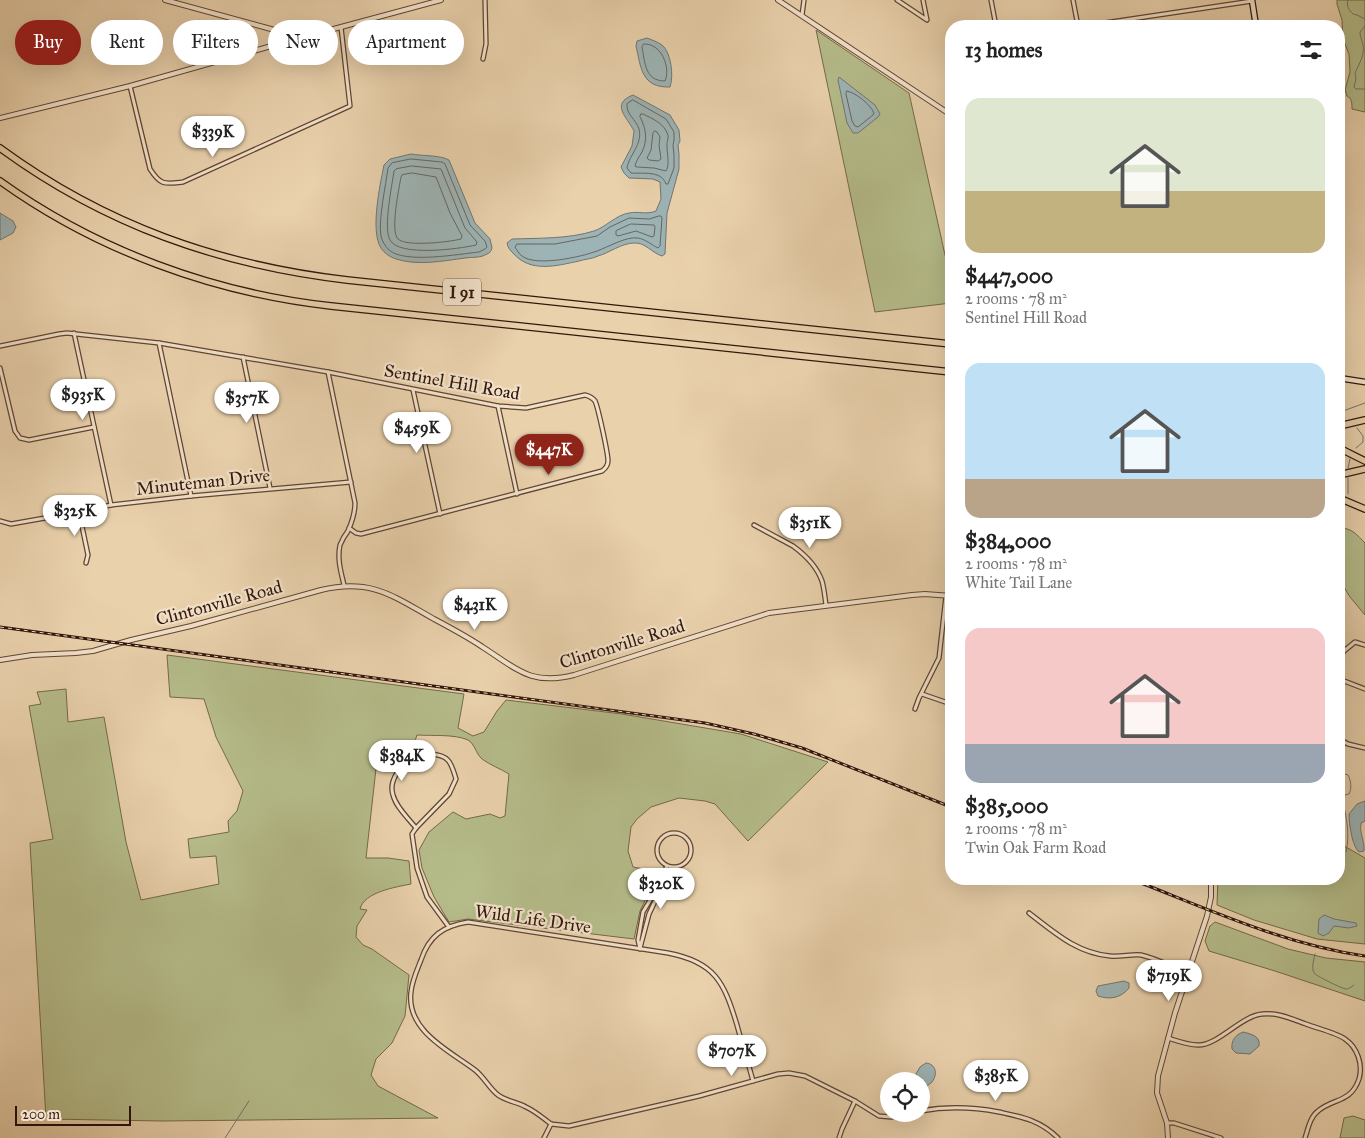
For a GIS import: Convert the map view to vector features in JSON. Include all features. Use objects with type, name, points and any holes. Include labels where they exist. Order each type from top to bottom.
[{"type":"highway","name":"I 91","points":[[0,148],[31,170],[71,194],[128,222],[205,251],[265,267],[357,281],[945,343]]},
{"type":"highway","name":"I 91","points":[[0,181],[66,222],[139,257],[201,279],[268,296],[331,306],[945,371]]},
{"type":"highway","points":[[1345,425],[1365,420]]},
{"type":"highway","points":[[1345,451],[1365,461]]},
{"type":"highway","points":[[1345,474],[1365,469]]},
{"type":"highway","points":[[1345,500],[1365,509]]},
{"type":"main road","points":[[1252,0],[1255,20]]},
{"type":"main road","points":[[1345,379],[1365,382]]},
{"type":"street","points":[[165,0],[268,28]]},
{"type":"street","points":[[338,28],[441,0]]},
{"type":"street","points":[[483,59],[486,44],[485,0]]},
{"type":"street","points":[[778,0],[945,111]]},
{"type":"street","points":[[802,15],[804,0]]},
{"type":"street","points":[[897,0],[927,20],[923,0]]},
{"type":"street","points":[[991,0],[995,20]]},
{"type":"street","points":[[1073,0],[1077,20]]},
{"type":"street","points":[[1123,20],[1252,0]]},
{"type":"street","points":[[130,86],[150,169],[157,180],[168,184],[183,182],[350,106],[341,27]]},
{"type":"street","points":[[0,118],[130,86],[268,47]]},
{"type":"street","points":[[74,333],[111,505]]},
{"type":"street","name":"Sentinel Hill Road","points":[[0,346],[58,334],[74,333],[159,343],[243,357],[498,406],[526,408],[581,396],[588,396],[595,401],[608,456],[608,464],[605,469],[598,473],[361,534],[349,528]]},
{"type":"street","points":[[159,343],[191,496]]},
{"type":"street","points":[[243,357],[270,488]]},
{"type":"street","points":[[0,368],[13,426],[20,438],[29,440],[94,427]]},
{"type":"street","points":[[328,372],[355,503],[354,513],[338,554],[344,586]]},
{"type":"street","points":[[413,390],[440,514]]},
{"type":"street","points":[[498,406],[517,494]]},
{"type":"street","name":"Minuteman Drive","points":[[0,521],[11,524],[111,505],[270,488],[351,482]]},
{"type":"street","points":[[79,512],[88,555],[86,562]]},
{"type":"street","points":[[754,525],[793,546],[803,555],[821,579],[826,605]]},
{"type":"street","name":"Clintonville Road","points":[[0,660],[32,655],[93,651],[321,590],[344,586],[364,586],[394,596],[469,638],[519,671],[530,676],[548,679],[563,678],[778,611],[925,594],[945,596]]},
{"type":"street","points":[[915,709],[939,658],[945,621]]},
{"type":"street","points":[[1345,650],[1355,642],[1365,645]]},
{"type":"street","points":[[1345,681],[1365,689]]},
{"type":"street","points":[[922,694],[945,702]]},
{"type":"street","points":[[1345,742],[1365,748]]},
{"type":"street","points":[[416,828],[392,794],[393,780],[400,768],[415,756],[442,755],[451,763],[456,779],[449,794],[412,834],[417,868],[427,897],[449,927]]},
{"type":"street","points":[[677,832],[686,837],[692,847],[690,858],[681,866],[669,866],[660,860],[657,849],[658,843],[666,835],[677,832]]},
{"type":"street","points":[[640,949],[649,914],[669,866]]},
{"type":"street","points":[[1168,1138],[1167,1123],[1157,1088],[1159,1070],[1209,910],[1211,885]]},
{"type":"street","points":[[640,949],[638,940],[643,912],[658,890]]},
{"type":"street","points":[[643,912],[649,914]]},
{"type":"street","points":[[1029,913],[1068,943],[1089,952],[1111,956],[1143,955],[1188,973]]},
{"type":"street","name":"Wild Life Drive","points":[[551,1124],[525,1106],[498,1095],[476,1071],[432,1039],[420,1027],[410,993],[426,946],[436,935],[449,927],[468,922],[680,955],[693,960],[704,966],[717,978],[725,989],[753,1081]]},
{"type":"street","points":[[1168,1038],[1200,1046],[1212,1041],[1253,1016],[1262,1014],[1275,1014],[1344,1038],[1354,1047],[1360,1059],[1361,1070],[1358,1081],[1353,1091],[1343,1099],[1318,1111],[1312,1119],[1305,1138]]},
{"type":"street","points":[[544,1138],[551,1124],[569,1126],[699,1096],[778,1074],[789,1073],[805,1076],[855,1101],[880,1116]]},
{"type":"street","points":[[839,1138],[855,1101]]},
{"type":"street","points":[[930,1110],[962,1108],[988,1110],[1026,1118],[1044,1126],[1058,1138]]},
{"type":"street","points":[[1167,1123],[1174,1122],[1221,1138]]},
{"type":"green space","points":[[1337,0],[1365,0],[1365,112],[1352,109],[1351,100],[1345,90],[1350,72],[1349,54],[1345,44],[1345,20],[1342,20]]},
{"type":"green space","points":[[816,30],[909,93],[945,255],[945,304],[875,312]]},
{"type":"green space","points":[[1345,528],[1357,535],[1365,543],[1365,615],[1345,589]]},
{"type":"green space","points":[[167,655],[464,694],[458,728],[473,736],[484,732],[506,700],[622,714],[741,734],[828,762],[748,841],[715,804],[705,801],[679,798],[651,807],[637,819],[631,827],[628,851],[633,867],[659,872],[640,911],[634,939],[468,919],[449,922],[434,897],[422,868],[419,850],[429,832],[453,812],[466,819],[490,814],[500,818],[505,816],[509,774],[482,759],[468,740],[450,736],[417,735],[412,748],[403,758],[392,762],[377,760],[366,858],[388,858],[409,861],[411,884],[381,891],[368,898],[360,909],[367,910],[357,926],[356,937],[363,945],[372,949],[409,975],[405,1016],[392,1043],[376,1059],[371,1075],[378,1086],[438,1118],[163,1121],[46,1119],[30,843],[53,839],[29,706],[41,704],[37,692],[66,689],[68,722],[104,717],[126,842],[141,900],[219,884],[216,856],[190,858],[188,839],[229,832],[228,821],[237,811],[243,791],[216,737],[204,699],[170,697]]},
{"type":"green space","points":[[1345,846],[1365,858],[1365,944],[1317,939],[1254,920],[1217,905],[1218,885],[1345,885]]},
{"type":"green space","points":[[1215,922],[1288,949],[1326,958],[1365,962],[1365,1001],[1209,951],[1205,941],[1210,926]]},
{"type":"green space","points":[[1353,1116],[1365,1120],[1365,1138],[1340,1138],[1344,1118]]},
{"type":"water","points":[[647,38],[662,45],[668,53],[672,71],[670,87],[653,84],[644,75],[636,46],[637,41]]},
{"type":"water","points":[[839,77],[875,105],[880,114],[858,133],[853,133],[847,123]]},
{"type":"water","points":[[633,95],[670,115],[679,130],[679,169],[667,213],[665,254],[662,256],[642,244],[634,243],[593,258],[552,266],[535,266],[520,259],[508,246],[507,243],[512,239],[554,238],[584,234],[598,229],[624,214],[656,211],[661,199],[660,182],[653,179],[629,178],[621,167],[632,146],[634,131],[621,107],[622,102]]},
{"type":"water","points":[[411,154],[436,156],[449,160],[475,223],[490,239],[492,248],[489,253],[479,257],[422,263],[396,259],[387,255],[382,250],[376,231],[376,220],[384,165],[390,159]]},
{"type":"water","points":[[0,213],[13,221],[16,227],[13,233],[0,240]]},
{"type":"water","points":[[1365,801],[1365,821],[1361,823],[1364,851],[1359,852],[1350,829],[1349,814],[1357,804]]},
{"type":"water","points":[[1324,915],[1356,923],[1357,926],[1349,928],[1334,926],[1329,933],[1323,936],[1318,933],[1319,919]]},
{"type":"water","points":[[1124,981],[1129,983],[1129,988],[1119,996],[1107,998],[1098,996],[1096,991],[1098,986]]},
{"type":"water","points":[[1243,1032],[1255,1036],[1259,1043],[1259,1046],[1250,1054],[1236,1053],[1232,1049],[1234,1039]]},
{"type":"water","points":[[926,1063],[934,1067],[935,1076],[930,1084],[930,1072],[917,1072]]},
{"type":"waterway","points":[[1348,0],[1349,9],[1353,14],[1365,19]]},
{"type":"waterway","points":[[1365,26],[1360,32],[1363,52],[1355,73],[1354,87],[1356,89],[1365,89]]},
{"type":"waterway","points":[[1345,410],[1365,403]]},
{"type":"waterway","points":[[1356,448],[1363,442],[1363,436],[1357,428]]},
{"type":"waterway","points":[[1348,468],[1350,459]]},
{"type":"waterway","points":[[1348,478],[1348,494]]},
{"type":"waterway","points":[[1345,774],[1348,775],[1351,784],[1349,794],[1345,795]]},
{"type":"waterway","points":[[1345,813],[1348,839],[1346,852]]},
{"type":"waterway","points":[[1315,954],[1313,966],[1315,974],[1345,989],[1349,989],[1354,985]]},
{"type":"waterway","points":[[225,1138],[249,1101]]},
{"type":"railway","points":[[0,627],[705,723],[754,734],[802,748],[945,805]]},
{"type":"railway","points":[[1146,885],[1275,934],[1305,943],[1365,956]]}]
